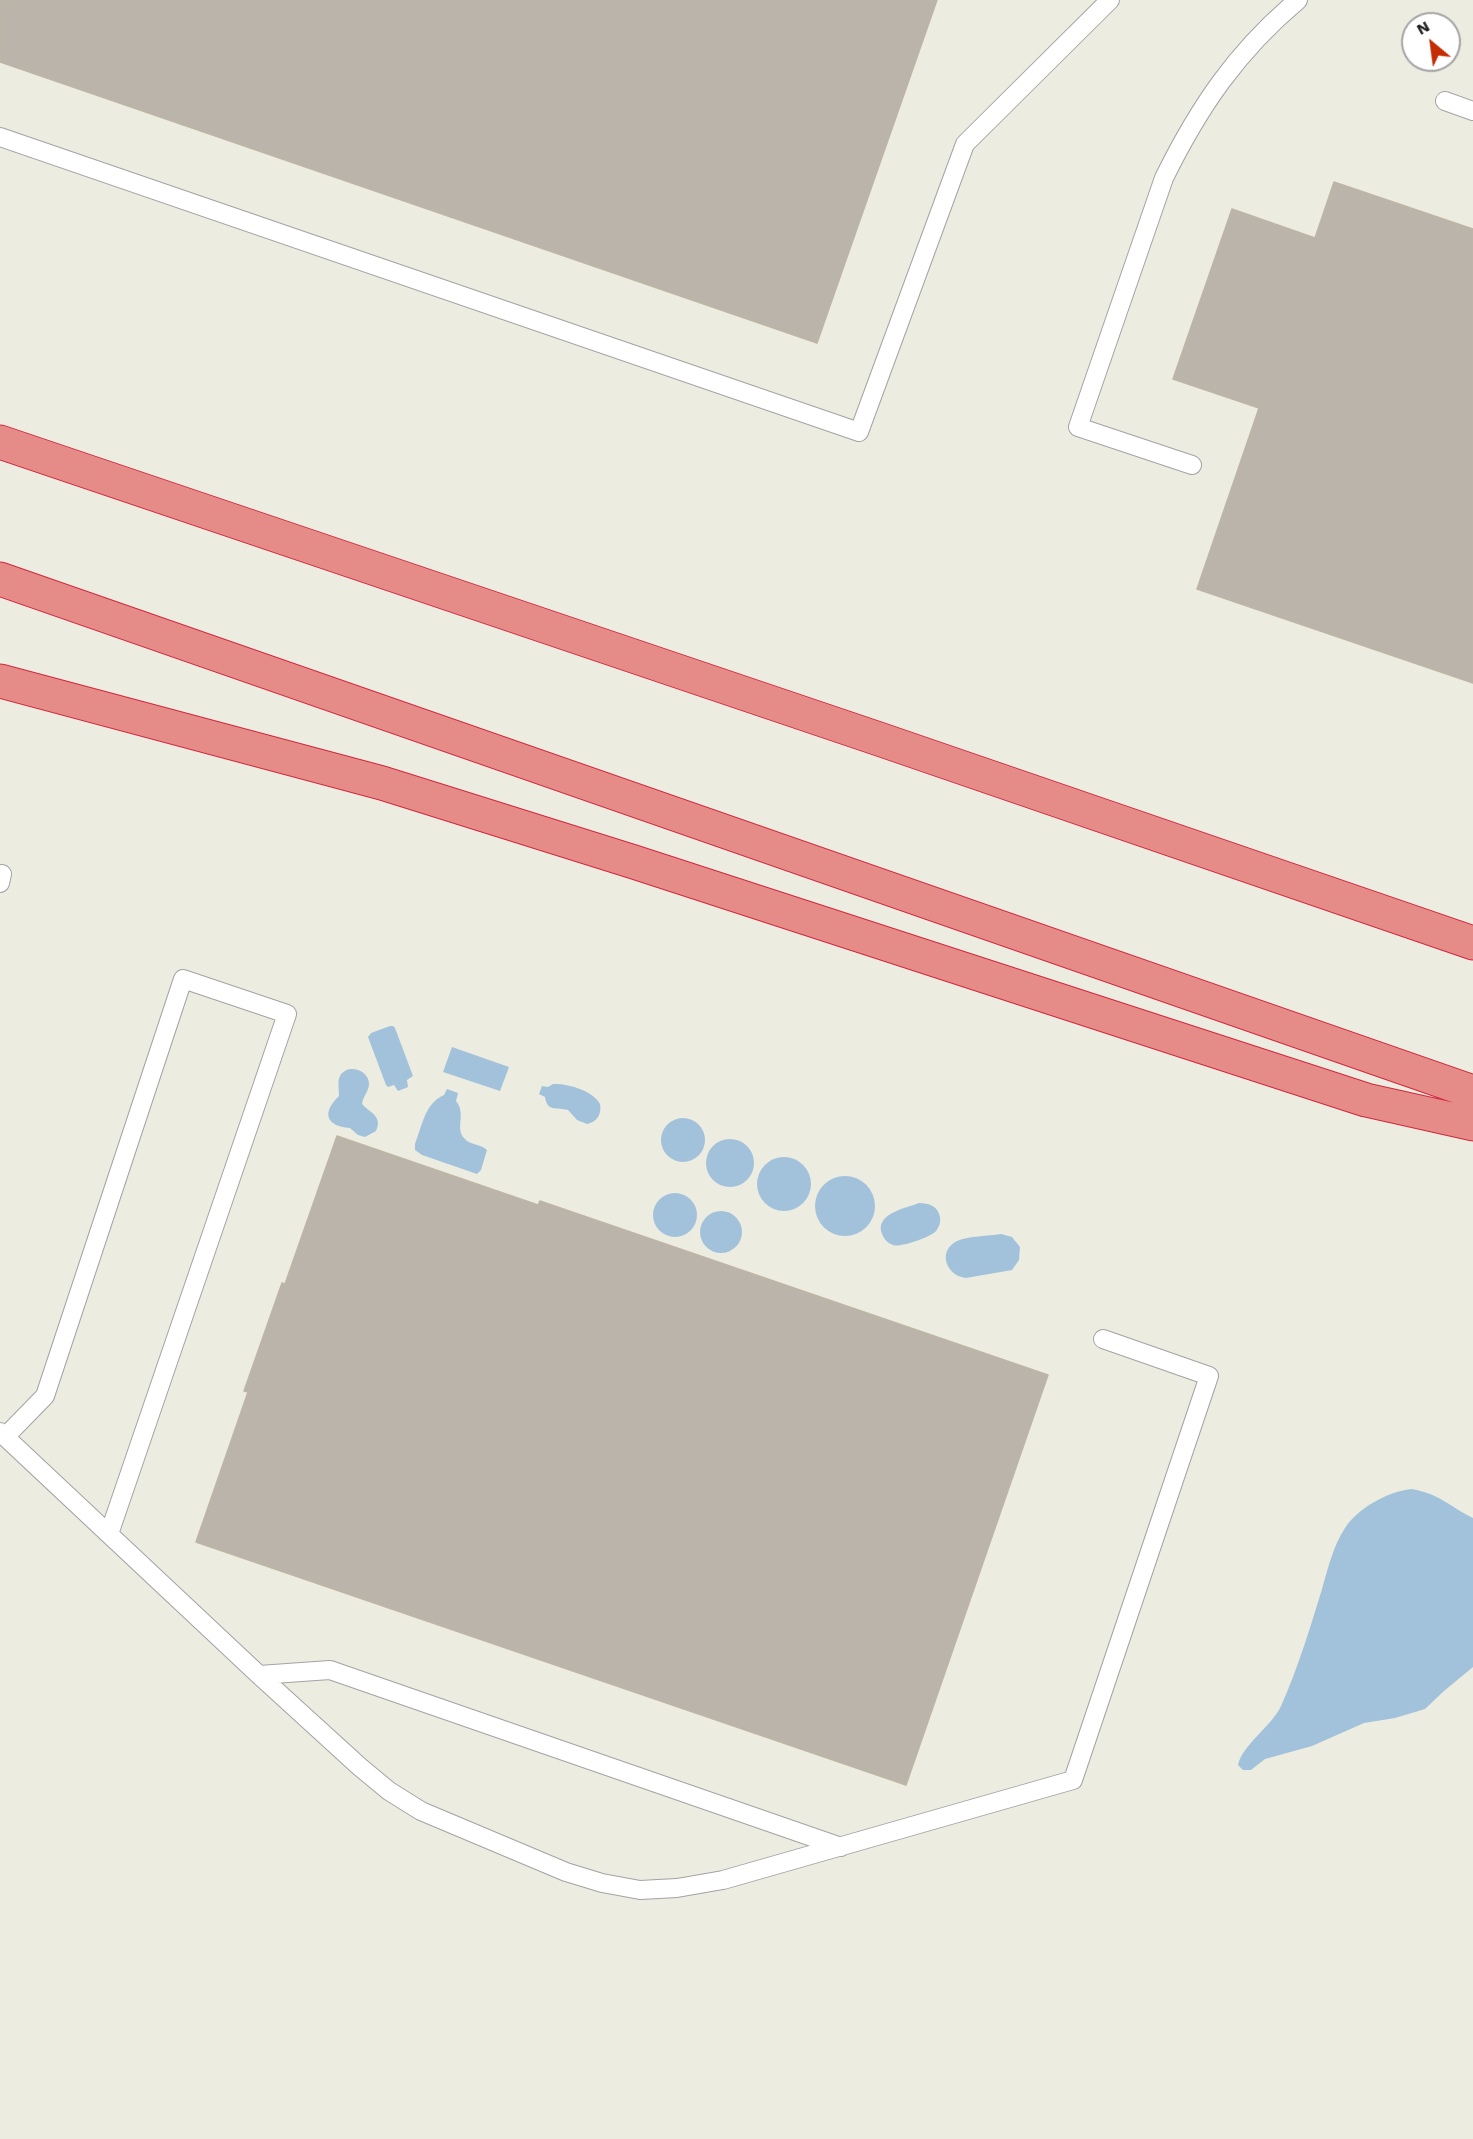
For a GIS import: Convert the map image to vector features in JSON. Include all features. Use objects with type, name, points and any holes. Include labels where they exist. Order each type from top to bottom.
[{"type":"highway","points":[[0,418],[274,536]]},
{"type":"highway","points":[[0,442],[879,739],[1473,943]]},
{"type":"highway","points":[[0,579],[1473,1092]]},
{"type":"highway","points":[[0,681],[382,783],[634,862],[1365,1100],[1473,1124]]},
{"type":"lane","points":[[0,137],[859,432],[965,144],[1110,0]]},
{"type":"lane","points":[[1192,465],[1078,427],[1164,178],[1176,153],[1194,120],[1227,71],[1255,39],[1298,0]]},
{"type":"lane","points":[[1445,101],[1473,111]]},
{"type":"lane","points":[[109,1534],[287,1014],[183,979],[45,1396],[3,1435],[109,1534],[260,1675],[389,1791],[421,1811],[566,1872],[602,1883],[640,1890],[677,1888],[723,1880],[1073,1780],[1209,1376],[1103,1339]]},
{"type":"lane","points":[[260,1675],[330,1670],[842,1847]]},
{"type":"water","points":[[390,1026],[395,1028],[413,1076],[407,1080],[408,1087],[398,1091],[394,1085],[388,1087],[386,1085],[368,1037],[371,1033]]},
{"type":"water","points":[[452,1047],[509,1067],[500,1091],[443,1072]]},
{"type":"water","points":[[350,1069],[360,1071],[369,1080],[369,1087],[362,1104],[375,1115],[378,1126],[376,1131],[365,1137],[358,1135],[350,1128],[335,1124],[328,1113],[339,1096],[340,1076]]},
{"type":"water","points":[[553,1084],[572,1086],[592,1095],[600,1104],[598,1117],[587,1124],[577,1120],[568,1110],[550,1107],[545,1097],[539,1094],[542,1086],[548,1087]]},
{"type":"water","points":[[447,1089],[458,1093],[456,1101],[460,1111],[462,1135],[467,1141],[487,1150],[481,1170],[477,1174],[422,1155],[415,1150],[415,1144],[428,1109],[444,1095]]},
{"type":"water","points":[[683,1118],[698,1125],[705,1140],[698,1155],[683,1162],[668,1155],[661,1140],[668,1125]]},
{"type":"water","points":[[725,1139],[735,1139],[747,1146],[754,1158],[754,1168],[747,1180],[735,1187],[725,1187],[710,1176],[706,1168],[706,1158],[717,1143]]},
{"type":"water","points":[[784,1157],[794,1159],[803,1165],[809,1174],[811,1184],[809,1194],[803,1203],[794,1209],[784,1211],[774,1209],[765,1203],[759,1194],[757,1184],[759,1174],[765,1165],[774,1159]]},
{"type":"water","points":[[845,1176],[866,1185],[875,1206],[866,1227],[845,1236],[824,1227],[815,1206],[824,1185]]},
{"type":"water","points":[[675,1193],[690,1200],[697,1215],[690,1230],[675,1237],[660,1230],[653,1215],[660,1200]]},
{"type":"water","points":[[919,1203],[930,1205],[937,1210],[940,1221],[936,1231],[897,1246],[889,1243],[881,1231],[884,1220],[894,1212]]},
{"type":"water","points":[[721,1211],[729,1212],[736,1217],[741,1224],[741,1240],[736,1247],[729,1252],[721,1253],[713,1252],[706,1247],[701,1240],[700,1232],[701,1224],[706,1217],[713,1212]]},
{"type":"water","points":[[1001,1234],[1012,1237],[1020,1247],[1019,1260],[1012,1270],[966,1278],[953,1273],[949,1268],[946,1262],[947,1251],[957,1241]]},
{"type":"water","points":[[1411,1489],[1436,1497],[1473,1518],[1473,1667],[1425,1709],[1395,1718],[1364,1723],[1312,1746],[1265,1759],[1251,1770],[1243,1770],[1238,1765],[1241,1757],[1276,1714],[1287,1692],[1331,1557],[1345,1528],[1357,1514],[1374,1502]]},
{"type":"building","points":[[0,0],[937,0],[817,343],[0,62]]},
{"type":"building","points":[[1334,182],[1473,229],[1473,683],[1197,589],[1259,408],[1173,379],[1232,209],[1315,238]]},
{"type":"building","points":[[337,1136],[538,1205],[540,1201],[1048,1375],[906,1785],[196,1542],[248,1392],[244,1391],[282,1283],[285,1284]]}]
